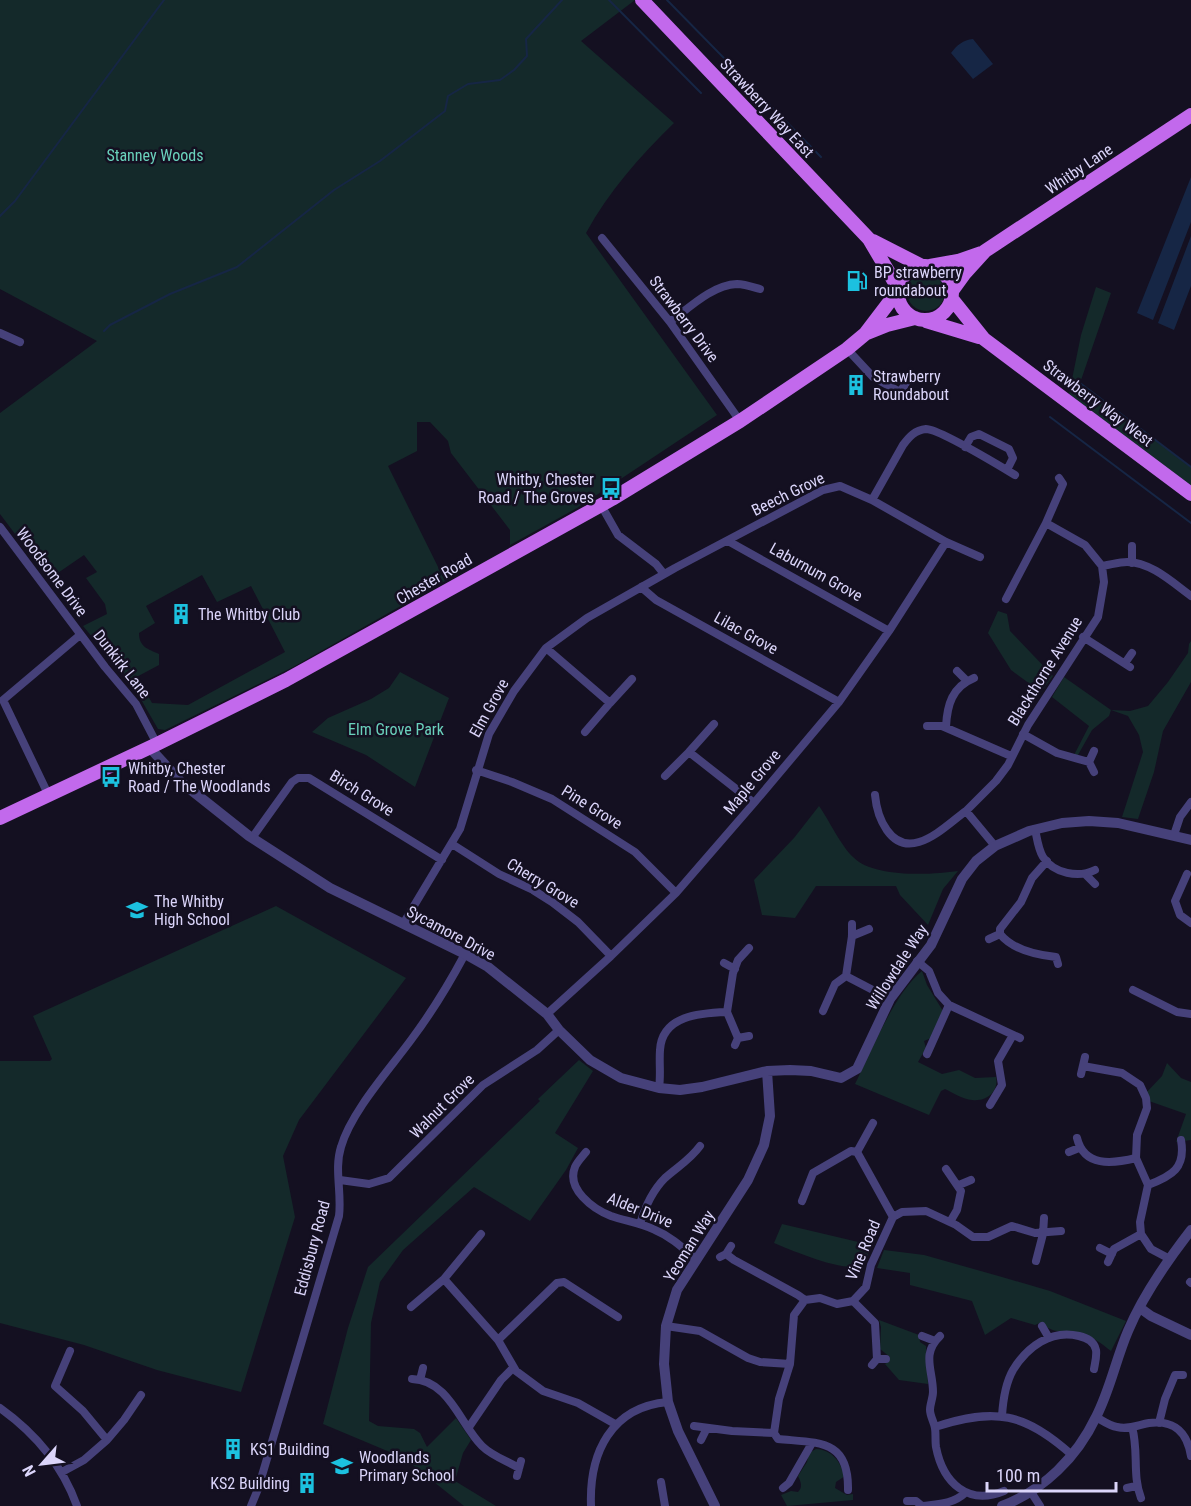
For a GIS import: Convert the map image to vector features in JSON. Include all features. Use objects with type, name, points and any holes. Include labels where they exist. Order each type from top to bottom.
[{"type":"main road","name":"Strawberry Way East","points":[[642,0],[869,239],[898,290]]},
{"type":"main road","name":"Whitby Lane","points":[[952,295],[965,273],[986,251],[1191,115]]},
{"type":"main road","name":"Strawberry Way East","points":[[869,239],[926,266]]},
{"type":"main road","name":"Whitby Lane","points":[[926,266],[958,261],[986,251]]},
{"type":"main road","points":[[926,266],[938,269],[946,275],[952,295],[943,314],[920,320],[902,308],[898,290],[906,273],[914,268],[926,266]]},
{"type":"main road","name":"Chester Road","points":[[0,818],[286,680],[601,505],[740,421],[847,349],[865,334],[898,290]]},
{"type":"main road","name":"Strawberry Way West","points":[[952,295],[984,339],[1191,494]]},
{"type":"main road","name":"Chester Road","points":[[865,334],[887,325],[920,320]]},
{"type":"main road","name":"Strawberry Way West","points":[[920,320],[941,324],[984,339]]},
{"type":"street","name":"Strawberry Drive","points":[[602,238],[670,322],[740,421]]},
{"type":"street","points":[[670,322],[704,297],[729,285],[740,284],[760,289]]},
{"type":"street","points":[[0,333],[20,342]]},
{"type":"street","points":[[847,349],[864,370],[900,392],[910,377]]},
{"type":"street","points":[[872,500],[903,445],[915,432],[928,429],[1011,473],[1013,458],[1009,449],[979,434],[971,437],[965,447]]},
{"type":"street","points":[[1006,599],[1065,482]]},
{"type":"street","name":"Beech Grove","points":[[675,568],[823,490],[840,486],[872,500],[946,542],[980,557]]},
{"type":"street","points":[[601,505],[618,535],[656,564],[664,574]]},
{"type":"street","points":[[1046,523],[1085,545],[1102,566],[1132,563],[1142,565],[1160,574],[1191,596]]},
{"type":"street","name":"Woodsome Drive","points":[[1,532],[80,635]]},
{"type":"street","name":"Laburnum Grove","points":[[728,541],[889,631]]},
{"type":"street","name":"Maple Grove","points":[[547,1014],[676,893],[754,803],[839,702],[889,631],[946,542]]},
{"type":"street","points":[[1132,546],[1132,563]]},
{"type":"street","name":"Blackthorne Avenue","points":[[875,795],[876,811],[883,827],[893,837],[904,842],[918,843],[966,811],[996,781],[1008,765],[1023,734],[1083,637],[1098,617],[1104,582],[1102,566]]},
{"type":"street","name":"Elm Grove","points":[[403,924],[460,829],[489,734],[514,691],[546,648],[586,618],[675,568]]},
{"type":"street","name":"Lilac Grove","points":[[640,587],[656,600],[839,702]]},
{"type":"street","points":[[48,795],[3,700],[80,635]]},
{"type":"street","name":"Dunkirk Lane","points":[[80,635],[136,704],[153,746]]},
{"type":"street","points":[[1083,637],[1128,665],[1132,653]]},
{"type":"street","points":[[546,648],[610,703]]},
{"type":"street","points":[[946,727],[949,701],[971,679],[957,671]]},
{"type":"street","points":[[585,732],[632,679]]},
{"type":"street","points":[[665,776],[714,724]]},
{"type":"street","points":[[927,726],[946,727],[1011,756]]},
{"type":"street","points":[[1023,734],[1057,753],[1089,762],[1094,772]]},
{"type":"street","name":"Sycamore Drive","points":[[153,746],[182,782],[252,838],[330,888],[465,954],[496,974],[547,1014],[559,1030],[590,1060],[621,1078],[659,1088],[680,1090],[767,1071],[811,1071],[841,1078],[857,1068]]},
{"type":"street","points":[[1089,762],[1094,751]]},
{"type":"street","points":[[688,752],[754,803]]},
{"type":"street","name":"Pine Grove","points":[[477,770],[542,795],[577,815],[635,852],[676,893]]},
{"type":"street","name":"Birch Grove","points":[[252,838],[292,782],[298,778],[309,778],[442,860]]},
{"type":"street","points":[[1174,835],[1180,817],[1191,802]]},
{"type":"street","points":[[966,811],[995,846]]},
{"type":"street","name":"Willowdale Way","points":[[857,1068],[890,999],[931,945],[962,879],[976,861],[995,846],[1035,829],[1062,824],[1109,822],[1191,840]]},
{"type":"street","points":[[1035,829],[1039,846],[1047,861],[1062,871],[1086,875],[1095,884]]},
{"type":"street","name":"Cherry Grove","points":[[452,844],[499,874],[533,890],[552,903],[578,922],[611,956]]},
{"type":"street","points":[[1000,934],[1000,929],[1021,902],[1032,878],[1047,861]]},
{"type":"street","points":[[1086,875],[1095,870]]},
{"type":"street","points":[[1187,874],[1175,901],[1180,915],[1191,923]]},
{"type":"street","points":[[823,1011],[835,984],[846,976],[852,924]]},
{"type":"street","points":[[852,936],[869,929]]},
{"type":"street","points":[[989,939],[1000,934]]},
{"type":"street","points":[[1000,934],[1019,948],[1040,955],[1058,957]]},
{"type":"street","points":[[749,948],[738,960],[727,1012],[736,1042],[749,1036]]},
{"type":"street","name":"Eddisbury Road","points":[[251,1506],[339,1216],[341,1201],[339,1156],[347,1132],[372,1092],[430,1013],[465,954]]},
{"type":"street","points":[[917,961],[929,971],[938,993],[949,1005],[1016,1036],[999,1061],[1002,1085],[990,1106]]},
{"type":"street","points":[[724,963],[735,969]]},
{"type":"street","points":[[846,976],[890,999]]},
{"type":"street","points":[[1133,990],[1177,1012],[1191,1014]]},
{"type":"street","points":[[927,1054],[949,1005]]},
{"type":"street","points":[[659,1088],[660,1048],[666,1033],[674,1024],[697,1013],[727,1012]]},
{"type":"street","name":"Walnut Grove","points":[[340,1180],[369,1184],[389,1178],[483,1085],[537,1050],[559,1030]]},
{"type":"street","points":[[1083,1065],[1122,1073],[1140,1085],[1146,1098],[1147,1108],[1137,1135],[1136,1158],[1148,1185],[1140,1222],[1141,1234],[1151,1249],[1168,1258]]},
{"type":"street","name":"Yeoman Way","points":[[715,1506],[678,1431],[668,1402],[664,1364],[666,1326],[677,1290],[748,1180],[764,1145],[770,1116],[767,1071]]},
{"type":"street","points":[[857,1152],[873,1123]]},
{"type":"street","points":[[1077,1138],[1079,1148],[1084,1153],[1107,1164],[1136,1158]]},
{"type":"street","points":[[1148,1185],[1175,1171],[1187,1153],[1180,1140]]},
{"type":"street","points":[[640,1224],[645,1207],[654,1192],[664,1179],[690,1160],[700,1146]]},
{"type":"street","points":[[1069,1152],[1079,1148]]},
{"type":"street","points":[[802,1201],[813,1173],[851,1151],[857,1152]]},
{"type":"street","name":"Alder Drive","points":[[586,1152],[575,1167],[573,1177],[577,1189],[595,1208],[671,1238],[697,1260]]},
{"type":"street","points":[[857,1152],[893,1217]]},
{"type":"street","points":[[946,1169],[961,1191],[961,1200],[950,1222]]},
{"type":"street","points":[[959,1185],[971,1180]]},
{"type":"street","name":"Vine Road","points":[[805,1300],[820,1298],[837,1304],[853,1301],[866,1287],[871,1265],[893,1217],[902,1212],[920,1210],[950,1222],[973,1237],[988,1237],[1012,1226],[1043,1234],[1061,1231]]},
{"type":"street","points":[[1035,1261],[1043,1234],[1044,1218]]},
{"type":"street","points":[[1002,1506],[1031,1492],[1053,1476],[1072,1455],[1096,1417],[1128,1330],[1168,1258],[1191,1230]]},
{"type":"street","points":[[411,1307],[444,1279],[481,1234]]},
{"type":"street","points":[[1100,1248],[1110,1258],[1114,1249],[1141,1234]]},
{"type":"street","points":[[726,1252],[734,1260],[805,1300],[794,1315],[790,1364],[779,1399],[774,1433],[778,1439],[833,1448],[840,1454],[849,1472],[848,1490]]},
{"type":"street","points":[[444,1279],[498,1340],[513,1368],[526,1380],[543,1391],[578,1403],[615,1424]]},
{"type":"street","points":[[498,1340],[557,1283],[564,1282],[618,1317]]},
{"type":"street","points":[[853,1301],[875,1323],[874,1362],[886,1359]]},
{"type":"street","points":[[1140,1308],[1151,1316],[1191,1335]]},
{"type":"street","points":[[666,1326],[700,1331],[748,1358],[760,1362],[790,1364]]},
{"type":"street","points":[[1042,1326],[1050,1338]]},
{"type":"street","points":[[1002,1416],[1004,1395],[1012,1372],[1032,1347],[1063,1333],[1087,1338],[1093,1342],[1096,1351],[1094,1369]]},
{"type":"street","points":[[922,1336],[937,1338],[930,1349],[929,1359],[933,1393],[930,1412],[940,1459],[953,1481],[965,1492],[979,1497],[991,1497],[1004,1491]]},
{"type":"street","points":[[70,1351],[55,1386],[83,1411],[106,1440]]},
{"type":"street","points":[[423,1368],[416,1379],[444,1395],[482,1446],[519,1469]]},
{"type":"street","points":[[469,1427],[501,1380],[513,1368]]},
{"type":"street","points":[[1159,1423],[1175,1373]]},
{"type":"street","points":[[62,1472],[84,1460],[106,1440],[124,1420],[141,1395]]},
{"type":"street","points":[[591,1506],[594,1470],[604,1442],[615,1424],[636,1409],[668,1402]]},
{"type":"street","points":[[0,1408],[30,1432],[62,1472],[77,1506]]},
{"type":"street","points":[[935,1427],[982,1416],[1002,1416],[1023,1421],[1036,1428],[1072,1455]]},
{"type":"street","points":[[1096,1417],[1116,1427],[1159,1423],[1174,1426],[1184,1434],[1189,1443],[1191,1456]]},
{"type":"street","points":[[694,1426],[774,1433]]},
{"type":"street","points":[[1132,1427],[1136,1439],[1136,1486],[1141,1498]]},
{"type":"street","points":[[701,1440],[707,1428]]},
{"type":"street","points":[[783,1488],[789,1483],[812,1443]]},
{"type":"street","points":[[661,1482],[665,1506]]},
{"type":"street","points":[[1126,1488],[1136,1486]]},
{"type":"street","points":[[907,1501],[916,1501],[923,1506],[949,1503],[957,1500],[965,1492]]},
{"type":"street","points":[[1031,1492],[1040,1506]]},
{"type":"green space","name":"Stanney Woods","points":[[0,0],[635,0],[581,41],[674,123],[626,175],[586,233],[717,415],[577,508],[510,545],[510,530],[451,453],[448,441],[430,422],[417,422],[417,451],[388,466],[445,581],[293,667],[165,730],[158,729],[135,689],[142,685],[152,703],[188,705],[285,652],[251,586],[217,602],[202,575],[146,606],[155,623],[139,633],[139,638],[145,647],[159,654],[159,665],[129,681],[83,626],[107,614],[105,604],[86,578],[97,572],[84,555],[49,579],[0,514],[0,413],[97,341],[0,289]]},
{"type":"green space","points":[[926,273],[940,278],[945,292],[940,306],[926,311],[912,306],[907,292],[912,278]]},
{"type":"green space","points":[[1096,287],[1111,293],[1080,383],[1191,467],[1191,487],[1069,394],[1081,335]]},
{"type":"green space","points":[[998,611],[1007,614],[1010,631],[1053,676],[1041,692],[1011,670],[988,633]]},
{"type":"green space","points":[[1191,641],[1191,682],[1163,731],[1154,772],[1138,819],[1122,817],[1143,752],[1139,735],[1128,716],[1111,710],[1130,711],[1148,706],[1188,653]]},
{"type":"green space","name":"Elm Grove Park","points":[[400,672],[449,698],[415,787],[366,755],[312,732],[328,718],[371,699],[389,688]]},
{"type":"green space","points":[[1064,677],[1111,710],[1109,716],[1092,730],[1078,755],[1074,755],[1089,726],[1052,697]]},
{"type":"green space","points":[[819,806],[844,846],[862,864],[888,872],[918,874],[958,871],[943,889],[928,925],[900,895],[896,886],[816,886],[795,918],[762,915],[754,880],[794,838]]},
{"type":"green space","points":[[276,906],[406,978],[299,1120],[283,1156],[295,1217],[241,1392],[157,1370],[84,1345],[0,1323],[0,1061],[50,1061],[52,1059],[33,1016]]},
{"type":"green space","points":[[922,971],[927,985],[943,1011],[931,1038],[924,1041],[926,1048],[918,1062],[942,1074],[959,1070],[975,1078],[996,1077],[994,1091],[982,1099],[972,1100],[945,1089],[941,1091],[929,1115],[855,1084],[893,1008],[902,993]]},
{"type":"green space","points":[[579,1060],[593,1071],[555,1133],[578,1148],[566,1170],[530,1221],[474,1187],[403,1250],[380,1282],[371,1323],[369,1421],[378,1426],[414,1429],[420,1433],[427,1447],[456,1418],[471,1440],[463,1453],[455,1481],[496,1506],[464,1506],[404,1458],[323,1424],[348,1328],[368,1267],[540,1101],[538,1099]]},
{"type":"green space","points":[[1167,1063],[1181,1078],[1191,1082],[1191,1140],[1176,1142],[1186,1114],[1146,1100],[1145,1094],[1162,1076]]},
{"type":"green space","points":[[782,1224],[871,1245],[862,1264],[852,1267],[842,1266],[774,1243]]},
{"type":"green space","points":[[884,1250],[924,1255],[1050,1291],[1126,1321],[1111,1351],[1086,1335],[1055,1331],[1042,1322],[1035,1325],[1011,1318],[985,1335],[972,1301],[910,1285],[910,1273],[877,1268]]},
{"type":"green space","points":[[879,1320],[919,1335],[920,1342],[926,1346],[928,1384],[899,1380],[885,1364],[890,1357],[880,1349]]},
{"type":"green space","points":[[816,1449],[831,1454],[841,1466],[845,1476],[836,1482],[835,1488],[847,1495],[853,1494],[853,1500],[787,1506],[781,1495],[800,1490],[801,1484],[798,1476],[807,1462],[809,1453]]},
{"type":"water","points":[[973,39],[993,64],[973,79],[951,53],[960,43]]},
{"type":"water","points":[[1191,177],[1191,222],[1153,320],[1137,313]]},
{"type":"water","points":[[1191,236],[1191,286],[1174,330],[1158,323]]},
{"type":"waterway","points":[[0,216],[15,201],[164,0]]},
{"type":"waterway","points":[[104,331],[110,325],[170,294],[237,267],[334,190],[380,161],[445,111],[448,96],[468,84],[500,80],[514,70],[527,56],[526,39],[562,0]]},
{"type":"waterway","points":[[609,0],[701,93]]},
{"type":"waterway","points":[[667,0],[821,157]]},
{"type":"waterway","points":[[1080,383],[1191,467]]},
{"type":"waterway","points":[[1050,417],[1191,523]]},
{"type":"place","name":"BP strawberry roundabout","points":[[857,281]]},
{"type":"place","name":"Strawberry Roundabout","points":[[856,385]]},
{"type":"place","name":"Whitby, Chester Road / The Groves","points":[[611,488]]},
{"type":"place","name":"The Whitby Club","points":[[181,614]]},
{"type":"place","name":"Whitby, Chester Road / The Woodlands","points":[[111,777]]},
{"type":"place","name":"The Whitby High School","points":[[137,910]]},
{"type":"place","name":"KS1 Building","points":[[233,1449]]},
{"type":"place","name":"Woodlands Primary School","points":[[342,1466]]},
{"type":"place","name":"KS2 Building","points":[[307,1483]]}]
